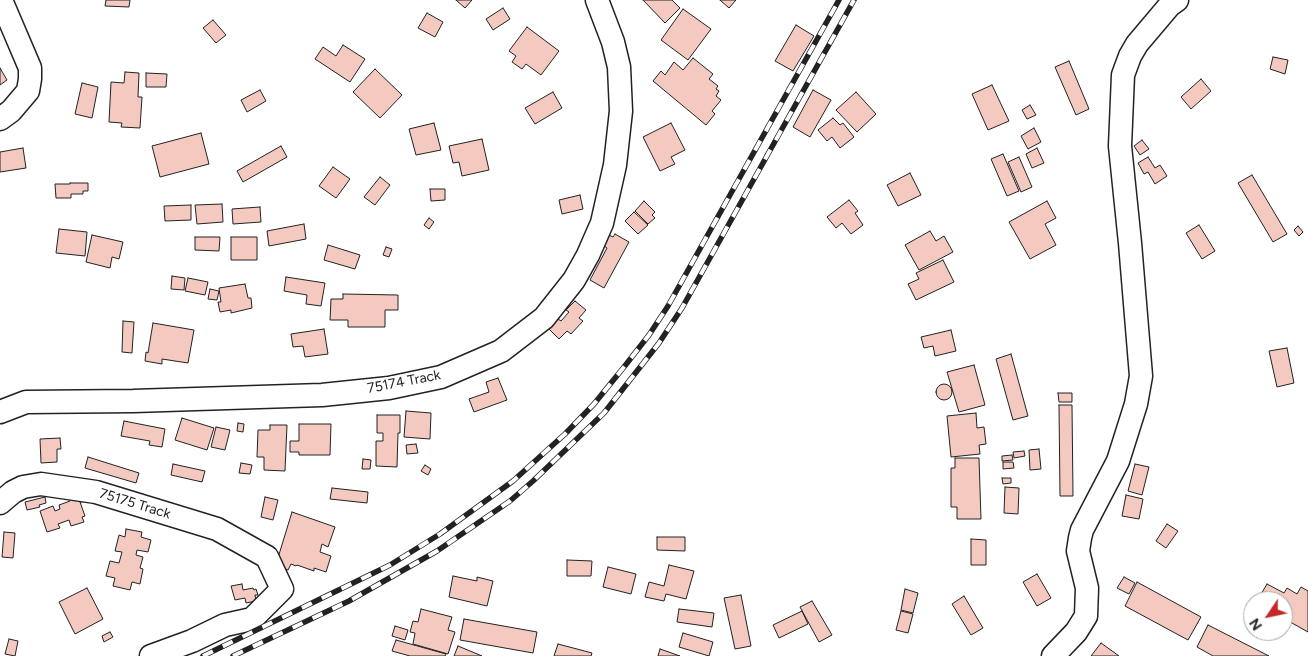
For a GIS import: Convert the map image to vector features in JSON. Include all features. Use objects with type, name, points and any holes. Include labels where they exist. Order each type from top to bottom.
[{"type":"street","points":[[0,119],[11,111],[28,91],[30,79],[30,68],[1,0]]},
{"type":"street","name":"75174 Track","points":[[0,412],[26,402],[133,401],[322,395],[390,388],[441,377],[501,350],[544,318],[574,280],[588,255],[602,223],[615,165],[621,111],[619,67],[613,42],[597,0]]},
{"type":"street","points":[[1053,656],[1076,632],[1086,616],[1087,588],[1078,551],[1080,538],[1082,530],[1118,461],[1136,404],[1141,376],[1120,146],[1123,75],[1136,44],[1170,5],[1177,0]]},
{"type":"street","name":"75175 Track","points":[[0,503],[13,492],[23,487],[41,484],[96,492],[217,529],[267,557],[282,589],[252,619],[225,625],[192,641],[151,656]]},
{"type":"building","points":[[106,0],[130,0],[129,7],[105,6]]},
{"type":"building","points":[[456,0],[472,0],[465,8]]},
{"type":"building","points":[[643,0],[672,0],[680,8],[665,23]]},
{"type":"building","points":[[720,0],[736,0],[729,8]]},
{"type":"building","points":[[503,8],[510,19],[493,30],[486,19]]},
{"type":"building","points":[[683,9],[711,29],[688,60],[661,40]]},
{"type":"building","points":[[427,13],[443,22],[435,37],[418,28]]},
{"type":"building","points":[[213,20],[226,35],[216,43],[203,28]]},
{"type":"building","points":[[796,25],[814,36],[793,71],[775,61]]},
{"type":"building","points":[[527,27],[559,51],[541,75],[526,64],[522,69],[512,62],[516,56],[509,51]]},
{"type":"building","points":[[343,45],[365,59],[350,82],[315,59],[323,47],[336,56]]},
{"type":"building","points":[[1273,57],[1288,60],[1285,74],[1270,69]]},
{"type":"building","points":[[693,58],[713,74],[709,79],[718,86],[716,89],[719,91],[716,96],[721,100],[712,111],[715,114],[706,125],[653,81],[661,71],[665,75],[674,62],[683,70]]},
{"type":"building","points":[[1069,61],[1089,109],[1076,115],[1055,67]]},
{"type":"building","points":[[0,68],[7,80],[0,85]]},
{"type":"building","points":[[375,69],[402,95],[380,118],[353,92]]},
{"type":"building","points":[[125,72],[139,73],[138,97],[142,97],[140,128],[121,127],[122,123],[109,122],[111,82],[124,83]]},
{"type":"building","points":[[146,73],[167,74],[166,87],[146,87]]},
{"type":"building","points":[[1201,79],[1211,91],[1191,109],[1181,97]]},
{"type":"building","points":[[82,83],[98,87],[92,118],[75,114]]},
{"type":"building","points":[[992,85],[1009,121],[988,130],[972,94]]},
{"type":"building","points":[[260,90],[266,101],[247,112],[241,100]]},
{"type":"building","points":[[813,90],[831,100],[810,137],[793,127]]},
{"type":"building","points":[[553,92],[562,108],[535,124],[525,108]]},
{"type":"building","points":[[856,92],[876,114],[857,132],[836,110]]},
{"type":"building","points":[[1030,105],[1036,115],[1027,119],[1022,110]]},
{"type":"building","points":[[833,118],[840,125],[843,123],[854,137],[840,148],[832,137],[827,141],[818,130]]},
{"type":"building","points":[[434,123],[441,150],[416,155],[409,129]]},
{"type":"building","points":[[671,123],[685,150],[671,157],[675,164],[660,171],[643,137]]},
{"type":"building","points":[[1034,128],[1041,142],[1028,149],[1021,136]]},
{"type":"building","points":[[201,133],[209,164],[160,177],[152,146]]},
{"type":"building","points":[[482,139],[489,170],[462,176],[459,162],[453,163],[449,146]]},
{"type":"building","points":[[1142,140],[1149,149],[1140,155],[1134,146]]},
{"type":"building","points":[[281,146],[287,157],[243,182],[237,171]]},
{"type":"building","points":[[23,148],[26,168],[0,172],[0,152]]},
{"type":"building","points":[[1037,148],[1044,163],[1032,168],[1026,154]]},
{"type":"building","points":[[1003,154],[1019,191],[1007,196],[991,159]]},
{"type":"building","points":[[1019,157],[1032,187],[1021,192],[1008,162]]},
{"type":"building","points":[[1148,157],[1155,168],[1160,165],[1167,176],[1155,184],[1148,172],[1144,174],[1138,163]]},
{"type":"building","points":[[333,167],[350,179],[336,198],[319,186]]},
{"type":"building","points":[[910,173],[921,195],[898,206],[887,185]]},
{"type":"building","points":[[1252,175],[1287,234],[1273,242],[1238,183]]},
{"type":"building","points":[[380,177],[390,185],[375,205],[364,197]]},
{"type":"building","points":[[88,183],[88,191],[83,191],[83,194],[71,194],[71,198],[56,198],[55,184]]},
{"type":"building","points":[[430,189],[445,189],[445,200],[431,201]]},
{"type":"building","points":[[580,195],[583,209],[562,214],[559,200]]},
{"type":"building","points":[[849,200],[858,211],[855,213],[863,225],[851,234],[842,223],[836,228],[827,217]]},
{"type":"building","points":[[644,201],[655,212],[652,215],[655,218],[648,224],[635,211]]},
{"type":"building","points":[[1047,201],[1056,218],[1045,224],[1056,245],[1030,259],[1009,222]]},
{"type":"building","points":[[222,204],[223,222],[197,224],[195,205]]},
{"type":"building","points":[[191,205],[191,220],[165,221],[164,206]]},
{"type":"building","points":[[260,207],[261,222],[233,224],[232,209]]},
{"type":"building","points":[[634,212],[648,225],[638,234],[625,221]]},
{"type":"building","points":[[429,218],[434,222],[429,229],[424,225]]},
{"type":"building","points":[[304,224],[306,239],[269,246],[267,231]]},
{"type":"building","points":[[1199,225],[1215,251],[1202,259],[1186,233]]},
{"type":"building","points":[[1298,226],[1303,232],[1299,236],[1294,230]]},
{"type":"building","points":[[59,229],[87,232],[85,256],[56,253]]},
{"type":"building","points":[[930,231],[936,241],[944,236],[953,252],[919,270],[905,245]]},
{"type":"building","points":[[615,234],[629,242],[604,288],[590,280],[607,248],[603,245],[609,235],[613,237]]},
{"type":"building","points":[[92,235],[123,242],[119,259],[112,257],[110,268],[86,262]]},
{"type":"building","points":[[195,237],[220,237],[219,251],[195,250]]},
{"type":"building","points":[[231,237],[257,237],[257,260],[231,260]]},
{"type":"building","points":[[328,245],[360,255],[355,269],[324,260]]},
{"type":"building","points":[[386,247],[392,249],[389,257],[383,255]]},
{"type":"building","points":[[943,260],[954,282],[916,300],[908,284],[919,279],[916,273]]},
{"type":"building","points":[[172,276],[185,278],[184,290],[171,289]]},
{"type":"building","points":[[286,277],[325,283],[321,306],[306,304],[307,295],[284,291]]},
{"type":"building","points":[[188,278],[208,282],[205,295],[185,291]]},
{"type":"building","points":[[245,284],[248,298],[251,298],[252,308],[231,313],[231,310],[220,312],[218,302],[221,302],[219,288]]},
{"type":"building","points":[[210,289],[219,291],[217,300],[208,299]]},
{"type":"building","points":[[343,294],[398,295],[398,310],[385,310],[385,327],[348,327],[348,320],[330,320],[331,299],[343,299]]},
{"type":"building","points":[[575,301],[586,310],[579,318],[583,321],[571,334],[567,331],[559,339],[549,329],[558,319],[561,321],[569,312],[566,310]]},
{"type":"building","points":[[123,321],[134,322],[132,353],[122,352]]},
{"type":"building","points":[[153,323],[194,330],[188,363],[162,359],[162,364],[145,361]]},
{"type":"building","points":[[324,329],[328,354],[305,357],[303,346],[293,347],[291,334]]},
{"type":"building","points":[[951,330],[956,351],[935,356],[933,346],[924,348],[921,337]]},
{"type":"building","points":[[1287,348],[1294,383],[1277,387],[1269,351]]},
{"type":"building","points":[[1011,354],[1028,416],[1013,420],[996,359]]},
{"type":"building","points":[[974,365],[985,405],[959,412],[947,372]]},
{"type":"building","points":[[498,378],[507,400],[474,412],[469,399],[489,392],[486,382]]},
{"type":"building","points":[[941,384],[947,384],[952,389],[950,398],[941,400],[936,395],[936,389]]},
{"type":"building","points":[[1058,393],[1072,393],[1072,402],[1059,402]]},
{"type":"building","points":[[1059,405],[1072,405],[1073,496],[1060,496]]},
{"type":"building","points":[[406,411],[431,413],[430,439],[404,437]]},
{"type":"building","points":[[976,413],[977,428],[984,427],[986,444],[979,445],[980,454],[951,457],[947,416]]},
{"type":"building","points":[[377,415],[400,415],[397,467],[376,466],[376,441],[383,441],[383,433],[377,433]]},
{"type":"building","points":[[182,418],[214,428],[207,450],[175,440]]},
{"type":"building","points":[[124,421],[165,429],[162,447],[149,445],[150,441],[121,436]]},
{"type":"building","points":[[238,423],[244,424],[243,432],[237,431]]},
{"type":"building","points":[[299,424],[331,424],[330,455],[299,455],[299,452],[290,452],[290,441],[299,441]]},
{"type":"building","points":[[270,425],[287,425],[285,471],[264,470],[264,457],[257,457],[258,430],[270,430]]},
{"type":"building","points":[[216,427],[230,430],[225,450],[211,447]]},
{"type":"building","points":[[60,438],[61,449],[57,449],[57,462],[41,463],[40,439]]},
{"type":"building","points":[[416,444],[418,453],[407,454],[406,445]]},
{"type":"building","points":[[1039,449],[1041,469],[1030,470],[1029,450]]},
{"type":"building","points":[[1024,451],[1025,456],[1014,458],[1013,452]]},
{"type":"building","points":[[1012,455],[1013,460],[1002,461],[1002,456]]},
{"type":"building","points":[[88,457],[139,473],[136,483],[85,468]]},
{"type":"building","points":[[955,458],[979,458],[981,519],[957,519],[957,507],[951,507],[951,468],[955,468]]},
{"type":"building","points":[[363,459],[371,460],[370,469],[362,469]]},
{"type":"building","points":[[1003,462],[1013,462],[1014,468],[1003,469]]},
{"type":"building","points":[[241,463],[252,465],[250,474],[239,473]]},
{"type":"building","points":[[173,464],[205,471],[202,482],[171,475]]},
{"type":"building","points":[[1135,464],[1149,467],[1142,495],[1128,491]]},
{"type":"building","points":[[425,465],[431,469],[428,475],[421,471]]},
{"type":"building","points":[[1002,478],[1011,478],[1011,483],[1003,484]]},
{"type":"building","points":[[1005,487],[1019,488],[1018,514],[1004,513]]},
{"type":"building","points":[[332,488],[368,492],[367,503],[330,499]]},
{"type":"building","points":[[68,495],[83,495],[82,502],[80,502],[85,516],[82,517],[84,522],[71,526],[69,520],[58,524],[60,528],[47,532],[40,511],[53,506],[55,511],[60,509],[59,505],[70,501]]},
{"type":"building","points":[[1126,495],[1143,499],[1139,519],[1122,516]]},
{"type":"building","points":[[45,497],[46,503],[39,505],[40,507],[27,510],[25,502]]},
{"type":"building","points":[[265,497],[278,500],[273,520],[261,517]]},
{"type":"building","points":[[292,512],[335,527],[328,547],[322,544],[320,552],[331,556],[326,572],[314,568],[314,571],[291,564],[288,570],[280,567],[277,561]]},
{"type":"building","points":[[1167,524],[1178,531],[1166,548],[1156,541]]},
{"type":"building","points":[[126,529],[142,532],[141,537],[151,540],[148,552],[137,550],[136,555],[143,557],[140,568],[143,569],[140,584],[132,582],[130,590],[113,586],[115,578],[106,576],[110,561],[119,563],[122,552],[115,551],[119,535],[125,537]]},
{"type":"building","points":[[4,532],[15,533],[13,558],[2,557]]},
{"type":"building","points":[[657,537],[685,537],[685,551],[657,550]]},
{"type":"building","points":[[971,539],[986,540],[986,565],[971,565]]},
{"type":"building","points":[[567,560],[592,561],[591,576],[567,576]]},
{"type":"building","points":[[669,565],[694,571],[686,599],[666,594],[664,601],[645,597],[649,582],[664,586]]},
{"type":"building","points":[[608,567],[636,574],[631,594],[603,587]]},
{"type":"building","points":[[1037,574],[1051,598],[1037,606],[1023,582]]},
{"type":"building","points":[[453,576],[477,581],[477,577],[493,581],[487,606],[449,597]]},
{"type":"building","points":[[1124,577],[1135,583],[1129,594],[1117,588]]},
{"type":"building","points":[[1137,582],[1201,617],[1188,640],[1125,606]]},
{"type":"building","points":[[242,584],[243,590],[256,589],[258,595],[255,595],[256,601],[246,603],[245,598],[235,600],[231,586]]},
{"type":"building","points":[[1267,584],[1280,591],[1263,591]]},
{"type":"building","points":[[1301,587],[1308,591],[1308,632],[1293,624],[1293,592],[1297,594]]},
{"type":"building","points":[[87,588],[103,619],[75,634],[59,602]]},
{"type":"building","points":[[905,589],[918,593],[913,613],[901,610]]},
{"type":"building","points":[[741,595],[751,646],[735,649],[724,598]]},
{"type":"building","points":[[964,596],[983,628],[971,635],[952,604]]},
{"type":"building","points":[[812,601],[832,635],[819,642],[800,607]]},
{"type":"building","points":[[421,609],[452,617],[448,630],[455,632],[448,654],[413,644],[415,633],[410,632],[413,621],[418,622]]},
{"type":"building","points":[[679,609],[714,613],[712,627],[677,622]]},
{"type":"building","points":[[802,611],[808,624],[779,638],[773,625]]},
{"type":"building","points":[[901,611],[913,614],[908,633],[896,630]]},
{"type":"building","points":[[464,619],[537,632],[533,653],[460,640]]},
{"type":"building","points":[[1208,625],[1269,656],[1213,656],[1197,647]]},
{"type":"building","points":[[395,626],[408,630],[405,640],[392,636]]},
{"type":"building","points":[[110,632],[113,637],[104,642],[102,636]]},
{"type":"building","points":[[683,633],[713,642],[709,656],[679,647]]},
{"type":"building","points":[[9,639],[18,641],[15,656],[5,654]]},
{"type":"building","points":[[396,640],[446,654],[445,656],[410,656],[392,651]]},
{"type":"building","points":[[1101,643],[1119,656],[1091,656]]},
{"type":"building","points":[[558,644],[592,653],[591,656],[554,656]]},
{"type":"building","points":[[458,646],[482,656],[454,656]]},
{"type":"building","points":[[660,649],[680,656],[658,656]]},
{"type":"railway","points":[[203,656],[390,565],[440,534],[513,481],[565,434],[594,404],[624,367],[649,335],[668,306],[839,0]]},
{"type":"railway","points":[[233,656],[349,601],[437,551],[510,501],[604,413],[659,343],[682,308],[854,0]]}]
